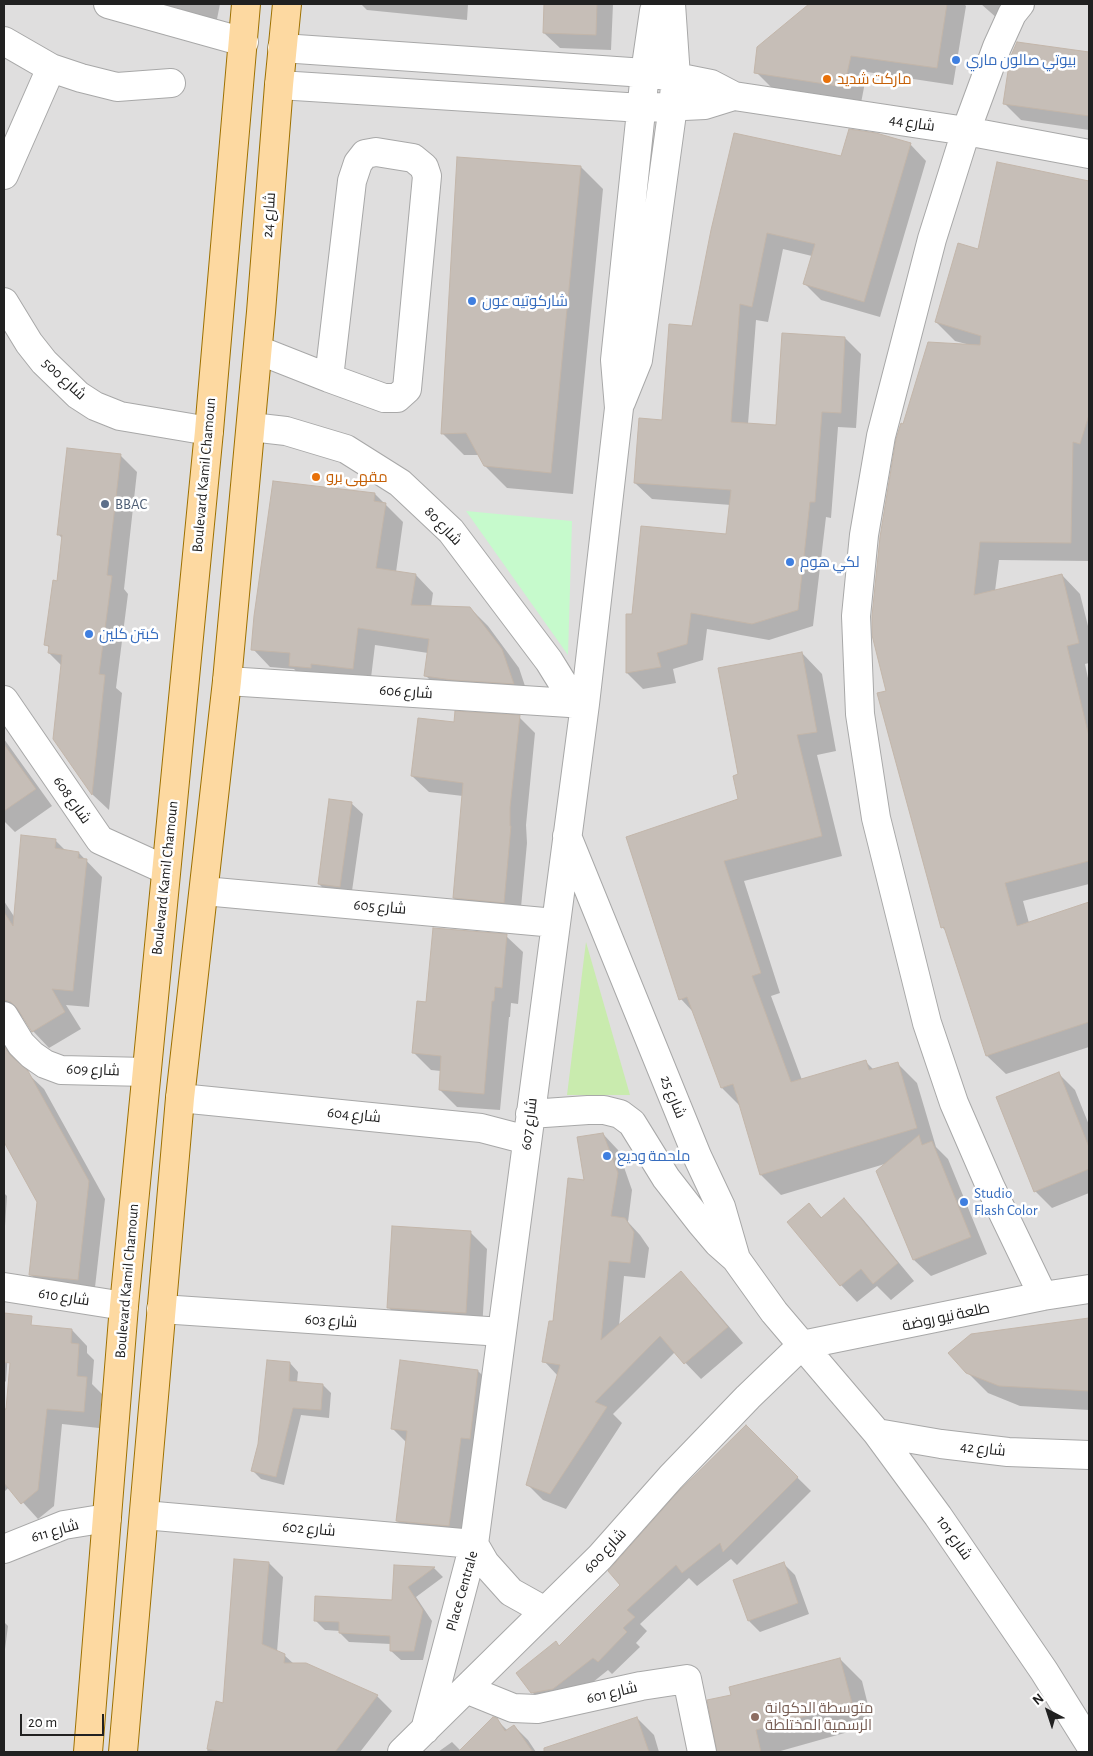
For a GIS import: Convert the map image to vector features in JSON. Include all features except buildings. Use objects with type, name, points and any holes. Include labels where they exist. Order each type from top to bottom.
[{"type":"main road","name":"Boulevard Kamil Chamoun","points":[[88,1752],[124,1306],[209,431],[246,4]]},
{"type":"main road","name":"شارع 24","points":[[251,427],[287,4]]},
{"type":"main road","points":[[123,1752],[180,1098],[228,680],[251,427]]},
{"type":"street","points":[[108,4],[244,42]]},
{"type":"street","points":[[618,408],[615,360],[645,74],[654,11],[657,4]]},
{"type":"street","points":[[618,408],[638,360],[673,106],[676,77],[671,4]]},
{"type":"street","points":[[1020,4],[1012,14],[997,47],[966,131],[932,239],[881,436],[864,535],[856,616],[860,714],[876,818],[927,1023],[958,1112],[990,1186],[1043,1296]]},
{"type":"street","points":[[4,41],[51,68],[81,78],[117,87],[171,84]]},
{"type":"street","points":[[282,48],[676,77],[711,84],[734,96]]},
{"type":"street","points":[[4,175],[51,68]]},
{"type":"street","points":[[279,85],[642,108],[706,105],[734,96]]},
{"type":"street","name":"شارع 44","points":[[734,96],[966,131],[1089,154]]},
{"type":"street","points":[[258,350],[329,378],[384,398],[397,398],[407,389],[427,176],[424,167],[413,158],[376,152],[365,154],[358,163],[352,181],[329,378]]},
{"type":"street","name":"شارع 500","points":[[4,302],[29,343],[44,362],[78,395],[95,406],[120,416],[209,431]]},
{"type":"street","name":"شارع 607","points":[[474,1544],[567,835],[580,704],[618,408]]},
{"type":"street","name":"شارع 80","points":[[251,427],[286,431],[346,448],[400,483],[451,531],[580,704]]},
{"type":"street","name":"شارع 606","points":[[228,680],[580,704]]},
{"type":"street","name":"شارع 608","points":[[4,700],[100,840],[166,870]]},
{"type":"street","name":"شارع 25","points":[[567,835],[697,1156],[721,1207],[736,1259],[774,1312],[802,1345]]},
{"type":"street","name":"شارع 605","points":[[204,891],[555,923]]},
{"type":"street","name":"شارع 609","points":[[4,1016],[20,1044],[44,1064],[61,1070],[146,1072]]},
{"type":"street","name":"شارع 604","points":[[180,1098],[481,1128],[528,1127],[588,1110],[604,1110],[620,1114],[632,1124],[666,1178],[701,1223],[718,1244],[736,1259]]},
{"type":"street","name":"شارع 610","points":[[4,1287],[124,1306]]},
{"type":"street","name":"طلعة نيو روضة","points":[[802,1345],[1043,1296],[1089,1289]]},
{"type":"street","name":"شارع 603","points":[[161,1309],[502,1332]]},
{"type":"street","name":"شارع 101","points":[[802,1345],[877,1433],[938,1516],[990,1591],[1089,1743]]},
{"type":"street","name":"شارع 600","points":[[402,1752],[600,1557],[671,1477],[748,1397],[802,1345]]},
{"type":"street","name":"شارع 42","points":[[877,1433],[941,1444],[1008,1452],[1089,1454]]},
{"type":"street","name":"شارع 602","points":[[144,1515],[474,1544]]},
{"type":"street","name":"شارع 611","points":[[4,1549],[64,1525],[107,1518]]},
{"type":"street","name":"Place Centrale","points":[[474,1544],[485,1563],[512,1592],[545,1612]]},
{"type":"street","name":"Place Centrale","points":[[425,1730],[474,1544]]},
{"type":"street","name":"شارع 601","points":[[466,1689],[513,1708],[537,1709],[641,1686],[686,1679],[702,1752]]},
{"type":"shaded area","points":[[4,4],[1089,4],[1089,1752],[4,1752]]},
{"type":"green space","points":[[466,511],[572,521],[568,655]]},
{"type":"green space","points":[[586,942],[630,1095],[567,1095]]},
{"type":"place","name":"بيوتي صالون ماري","points":[[956,60]]},
{"type":"place","name":"ماركت شديد","points":[[827,79]]},
{"type":"place","name":"شاركوتيه عون","points":[[472,301]]},
{"type":"place","name":"مقهى برو","points":[[316,477]]},
{"type":"place","name":"BBAC","points":[[105,504]]},
{"type":"place","name":"لكي هوم","points":[[790,562]]},
{"type":"place","name":"كبتن كلين","points":[[89,634]]},
{"type":"place","name":"ملحمة وديع","points":[[607,1156]]},
{"type":"place","name":"Studio Flash Color","points":[[964,1202]]},
{"type":"place","name":"متوسطة الدكوانة الرسمية المختلطة","points":[[755,1717]]}]
